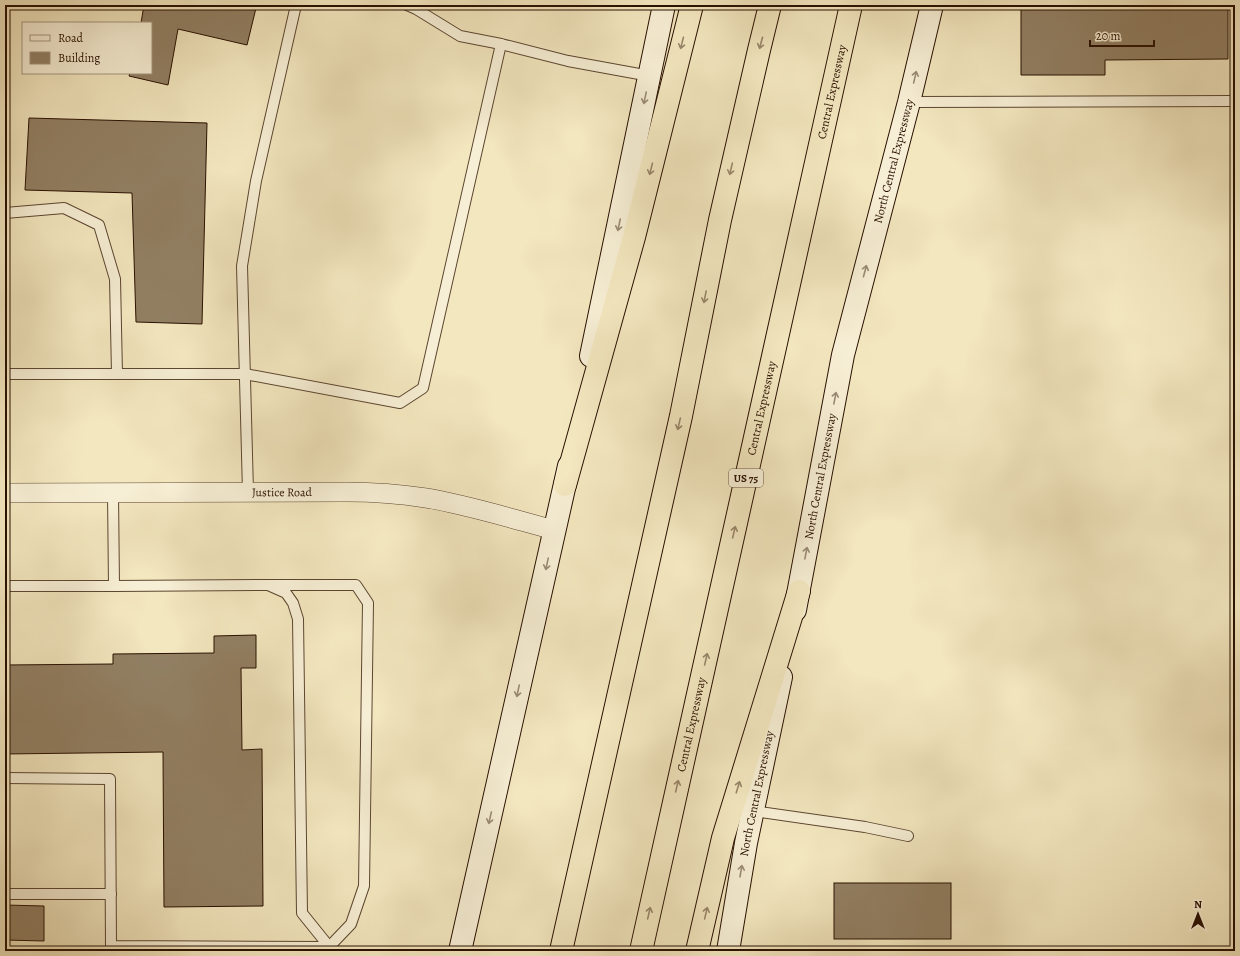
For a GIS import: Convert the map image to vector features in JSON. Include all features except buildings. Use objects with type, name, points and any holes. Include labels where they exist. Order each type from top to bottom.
[{"type":"highway","points":[[565,485],[634,236],[692,5]]},
{"type":"highway","points":[[561,951],[681,416],[722,212],[770,5]]},
{"type":"highway","name":"Central Expressway","points":[[641,951],[851,5]]},
{"type":"highway","points":[[698,951],[723,838],[799,591]]},
{"type":"main road","points":[[460,951],[565,485],[664,5]]},
{"type":"main road","name":"North Central Expressway","points":[[728,951],[746,843],[799,591],[843,355],[909,102],[932,5]]},
{"type":"street","name":"Justice Road","points":[[5,493],[366,492],[407,496],[451,504],[554,530]]},
{"type":"lane","points":[[248,492],[242,266],[256,181],[296,5]]},
{"type":"lane","points":[[407,5],[460,36],[501,44],[568,61],[650,76]]},
{"type":"lane","points":[[5,374],[245,374],[400,404],[423,388],[501,44]]},
{"type":"lane","points":[[909,102],[1235,101]]},
{"type":"lane","points":[[5,213],[64,208],[98,225],[115,279],[117,374]]},
{"type":"lane","points":[[113,492],[114,586]]},
{"type":"lane","points":[[5,586],[356,585],[368,603],[364,886],[351,924],[331,949]]},
{"type":"lane","points":[[268,586],[286,593],[293,603],[298,619],[302,913],[331,949]]},
{"type":"lane","points":[[5,778],[110,778],[110,946],[331,949]]},
{"type":"lane","points":[[753,811],[865,827],[908,836]]},
{"type":"lane","points":[[5,894],[110,894]]}]
